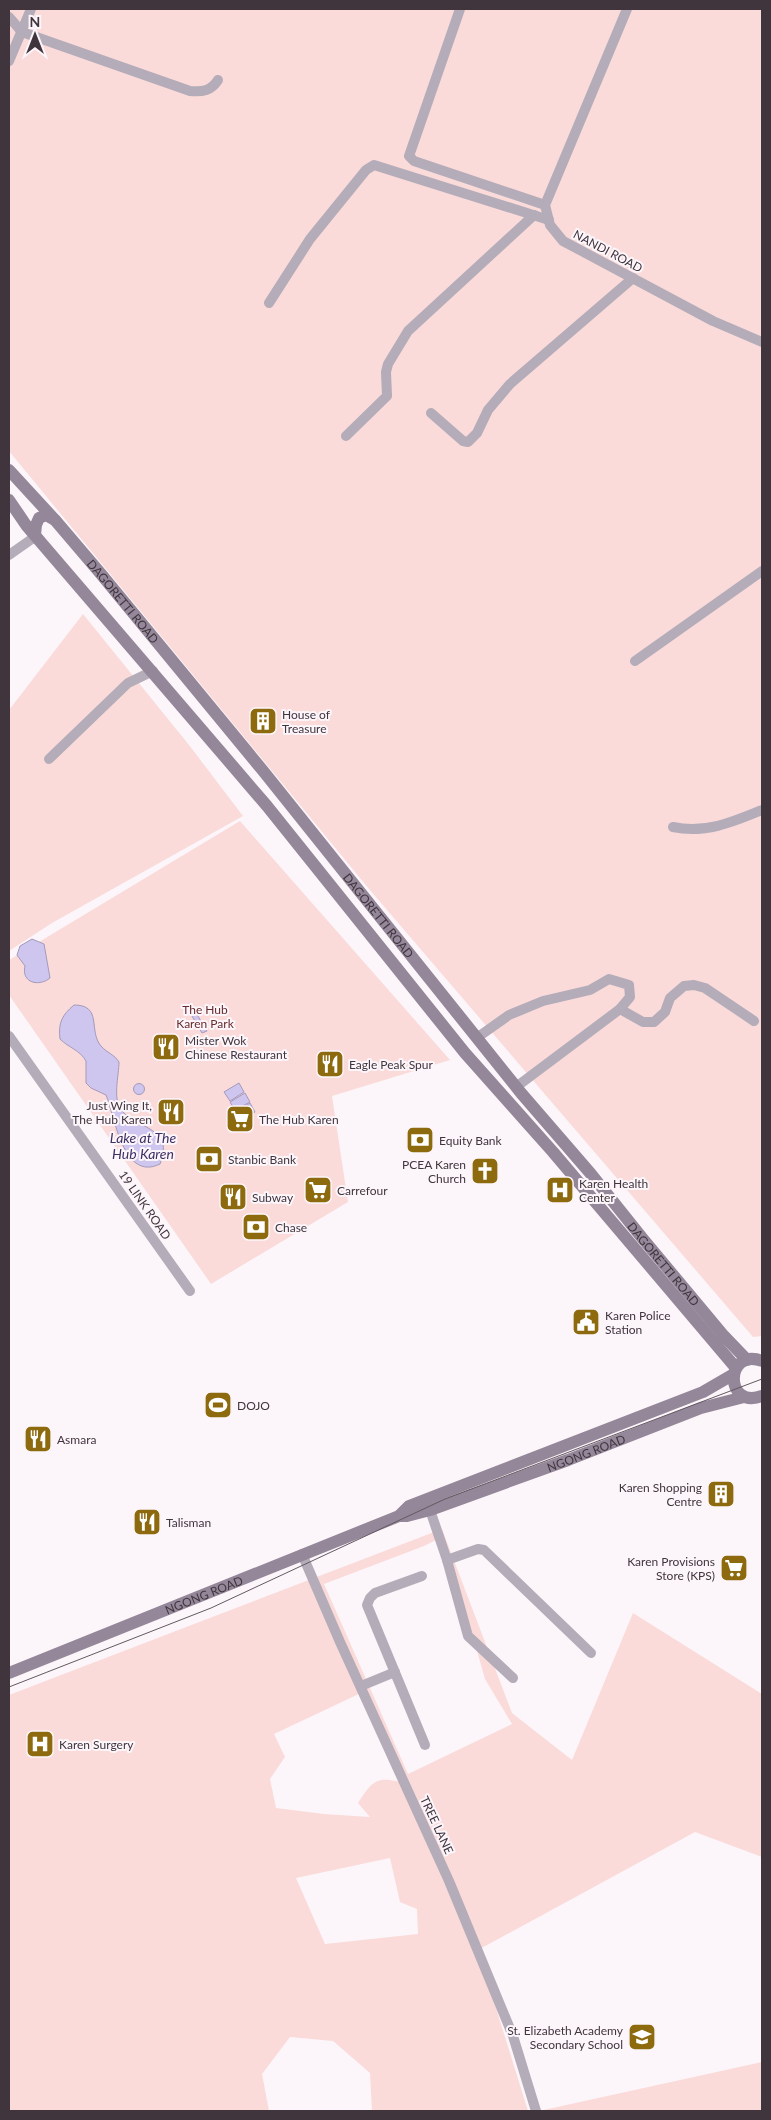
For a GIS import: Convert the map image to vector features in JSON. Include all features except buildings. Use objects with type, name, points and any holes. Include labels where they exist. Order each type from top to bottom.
[{"type":"main road","name":"DAGORETTI ROAD","points":[[9,470],[55,520],[264,772],[478,1037],[516,1087],[591,1174],[642,1240],[747,1360]]},
{"type":"main road","name":"DAGORETTI ROAD","points":[[9,500],[36,536],[332,886],[465,1053],[554,1152],[735,1371],[735,1387],[756,1400]]},
{"type":"main road","points":[[36,536],[36,524],[39,518],[46,515],[55,520]]},
{"type":"main road","points":[[747,1360],[762,1361]]},
{"type":"main road","name":"NGONG ROAD","points":[[399,1516],[409,1506],[703,1392],[735,1371],[747,1360]]},
{"type":"main road","name":"NGONG ROAD","points":[[9,1673],[399,1516],[407,1516],[430,1510],[521,1478],[701,1408],[732,1398],[756,1400]]},
{"type":"main road","points":[[515,1466],[521,1478]]},
{"type":"street","points":[[9,61],[32,9]]},
{"type":"street","points":[[460,9],[409,156],[414,161],[545,205],[627,9]]},
{"type":"street","points":[[9,17],[22,32],[190,90],[202,92],[208,90],[218,80]]},
{"type":"street","points":[[269,303],[310,239],[366,170],[374,165],[549,220]]},
{"type":"street","name":"NANDI ROAD","points":[[545,205],[550,225],[563,241],[714,321],[762,342]]},
{"type":"street","points":[[346,436],[387,396],[386,372],[388,364],[408,331],[534,215]]},
{"type":"street","points":[[432,413],[465,442],[473,439],[488,410],[510,384],[633,278]]},
{"type":"street","points":[[9,555],[36,536]]},
{"type":"street","points":[[635,661],[762,571]]},
{"type":"street","points":[[49,758],[128,683],[152,671]]},
{"type":"street","points":[[673,827],[697,830],[720,826],[762,810]]},
{"type":"street","points":[[478,1037],[509,1015],[543,1001],[590,990],[609,979],[629,984],[630,997],[620,1009],[516,1087]]},
{"type":"street","points":[[620,1009],[643,1022],[654,1022],[665,1012],[670,998],[684,986],[694,985],[705,988],[754,1021]]},
{"type":"street","name":"19 LINK ROAD","points":[[9,1036],[190,1291]]},
{"type":"street","points":[[430,1510],[447,1560],[468,1636],[513,1678]]},
{"type":"street","points":[[447,1560],[478,1550],[484,1550],[591,1653]]},
{"type":"street","name":"TREE LANE","points":[[302,1554],[449,1881],[513,2036],[536,2111]]},
{"type":"street","points":[[422,1576],[375,1594],[367,1605],[425,1744]]},
{"type":"street","points":[[361,1686],[394,1672]]},
{"type":"green space","points":[[9,9],[762,9],[762,1336],[753,1337],[369,889],[9,451]]},
{"type":"green space","points":[[83,614],[189,745],[243,816],[52,923],[9,951],[9,710]]},
{"type":"green space","name":"The Hub Karen Park","points":[[240,821],[450,1060],[332,1096],[348,1202],[211,1284],[9,995],[9,960]]},
{"type":"green space","points":[[442,1529],[512,1713],[572,1760],[633,1613],[762,1694],[762,1857],[695,1832],[478,1950],[528,2111],[372,2111],[370,2073],[333,2041],[290,2037],[262,2074],[269,2111],[9,2111],[9,1695]],"holes":[[[442,1537],[485,1679],[512,1724],[408,1774],[324,1584],[424,1546]],[[361,1693],[408,1784],[383,1780],[368,1788],[358,1803],[370,1817],[276,1808],[270,1779],[285,1757],[274,1734]],[[390,1858],[400,1902],[417,1909],[418,1934],[325,1944],[296,1878]]]},
{"type":"green space","points":[[762,2062],[762,2111],[539,2111]]},
{"type":"water","points":[[32,939],[44,944],[50,978],[46,981],[36,983],[28,980],[24,972],[25,966],[17,955],[20,946]]},
{"type":"water","points":[[190,1003],[207,1031],[202,1033],[186,1006]]},
{"type":"water","name":"Lake at The Hub Karen","points":[[74,1005],[89,1009],[94,1020],[97,1040],[119,1062],[117,1101],[122,1111],[153,1131],[163,1143],[160,1164],[147,1167],[137,1164],[129,1156],[117,1131],[106,1095],[91,1088],[86,1083],[86,1061],[81,1054],[60,1039],[62,1020],[66,1012]]},
{"type":"water","points":[[139,1083],[145,1089],[139,1095],[133,1089]]},
{"type":"water","points":[[239,1083],[244,1092],[230,1101],[224,1092]]},
{"type":"water","points":[[245,1093],[250,1102],[235,1110],[230,1102]]},
{"type":"water","points":[[250,1103],[255,1112],[241,1120],[236,1112]]},
{"type":"tram line","points":[[9,1687],[211,1608],[445,1499],[762,1379]]},
{"type":"place","name":"House of Treasure","points":[[263,721]]},
{"type":"place","name":"Mister Wok Chinese Restaurant","points":[[166,1047]]},
{"type":"place","name":"Eagle Peak Spur","points":[[330,1064]]},
{"type":"place","name":"Just Wing It, The Hub Karen","points":[[171,1112]]},
{"type":"place","name":"The Hub Karen","points":[[240,1119]]},
{"type":"place","name":"Equity Bank","points":[[420,1140]]},
{"type":"place","name":"Stanbic Bank","points":[[209,1159]]},
{"type":"place","name":"PCEA Karen Church","points":[[485,1171]]},
{"type":"place","name":"Carrefour","points":[[318,1190]]},
{"type":"place","name":"Karen Health Center","points":[[560,1190]]},
{"type":"place","name":"Subway","points":[[233,1197]]},
{"type":"place","name":"Chase","points":[[256,1227]]},
{"type":"place","name":"Karen Police Station","points":[[586,1322]]},
{"type":"place","name":"DOJO","points":[[218,1405]]},
{"type":"place","name":"Asmara","points":[[38,1439]]},
{"type":"place","name":"Karen Shopping Centre","points":[[721,1494]]},
{"type":"place","name":"Talisman","points":[[147,1522]]},
{"type":"place","name":"Karen Provisions Store (KPS)","points":[[734,1568]]},
{"type":"place","name":"Karen Surgery","points":[[40,1744]]},
{"type":"place","name":"St. Elizabeth Academy Secondary School","points":[[642,2037]]}]
